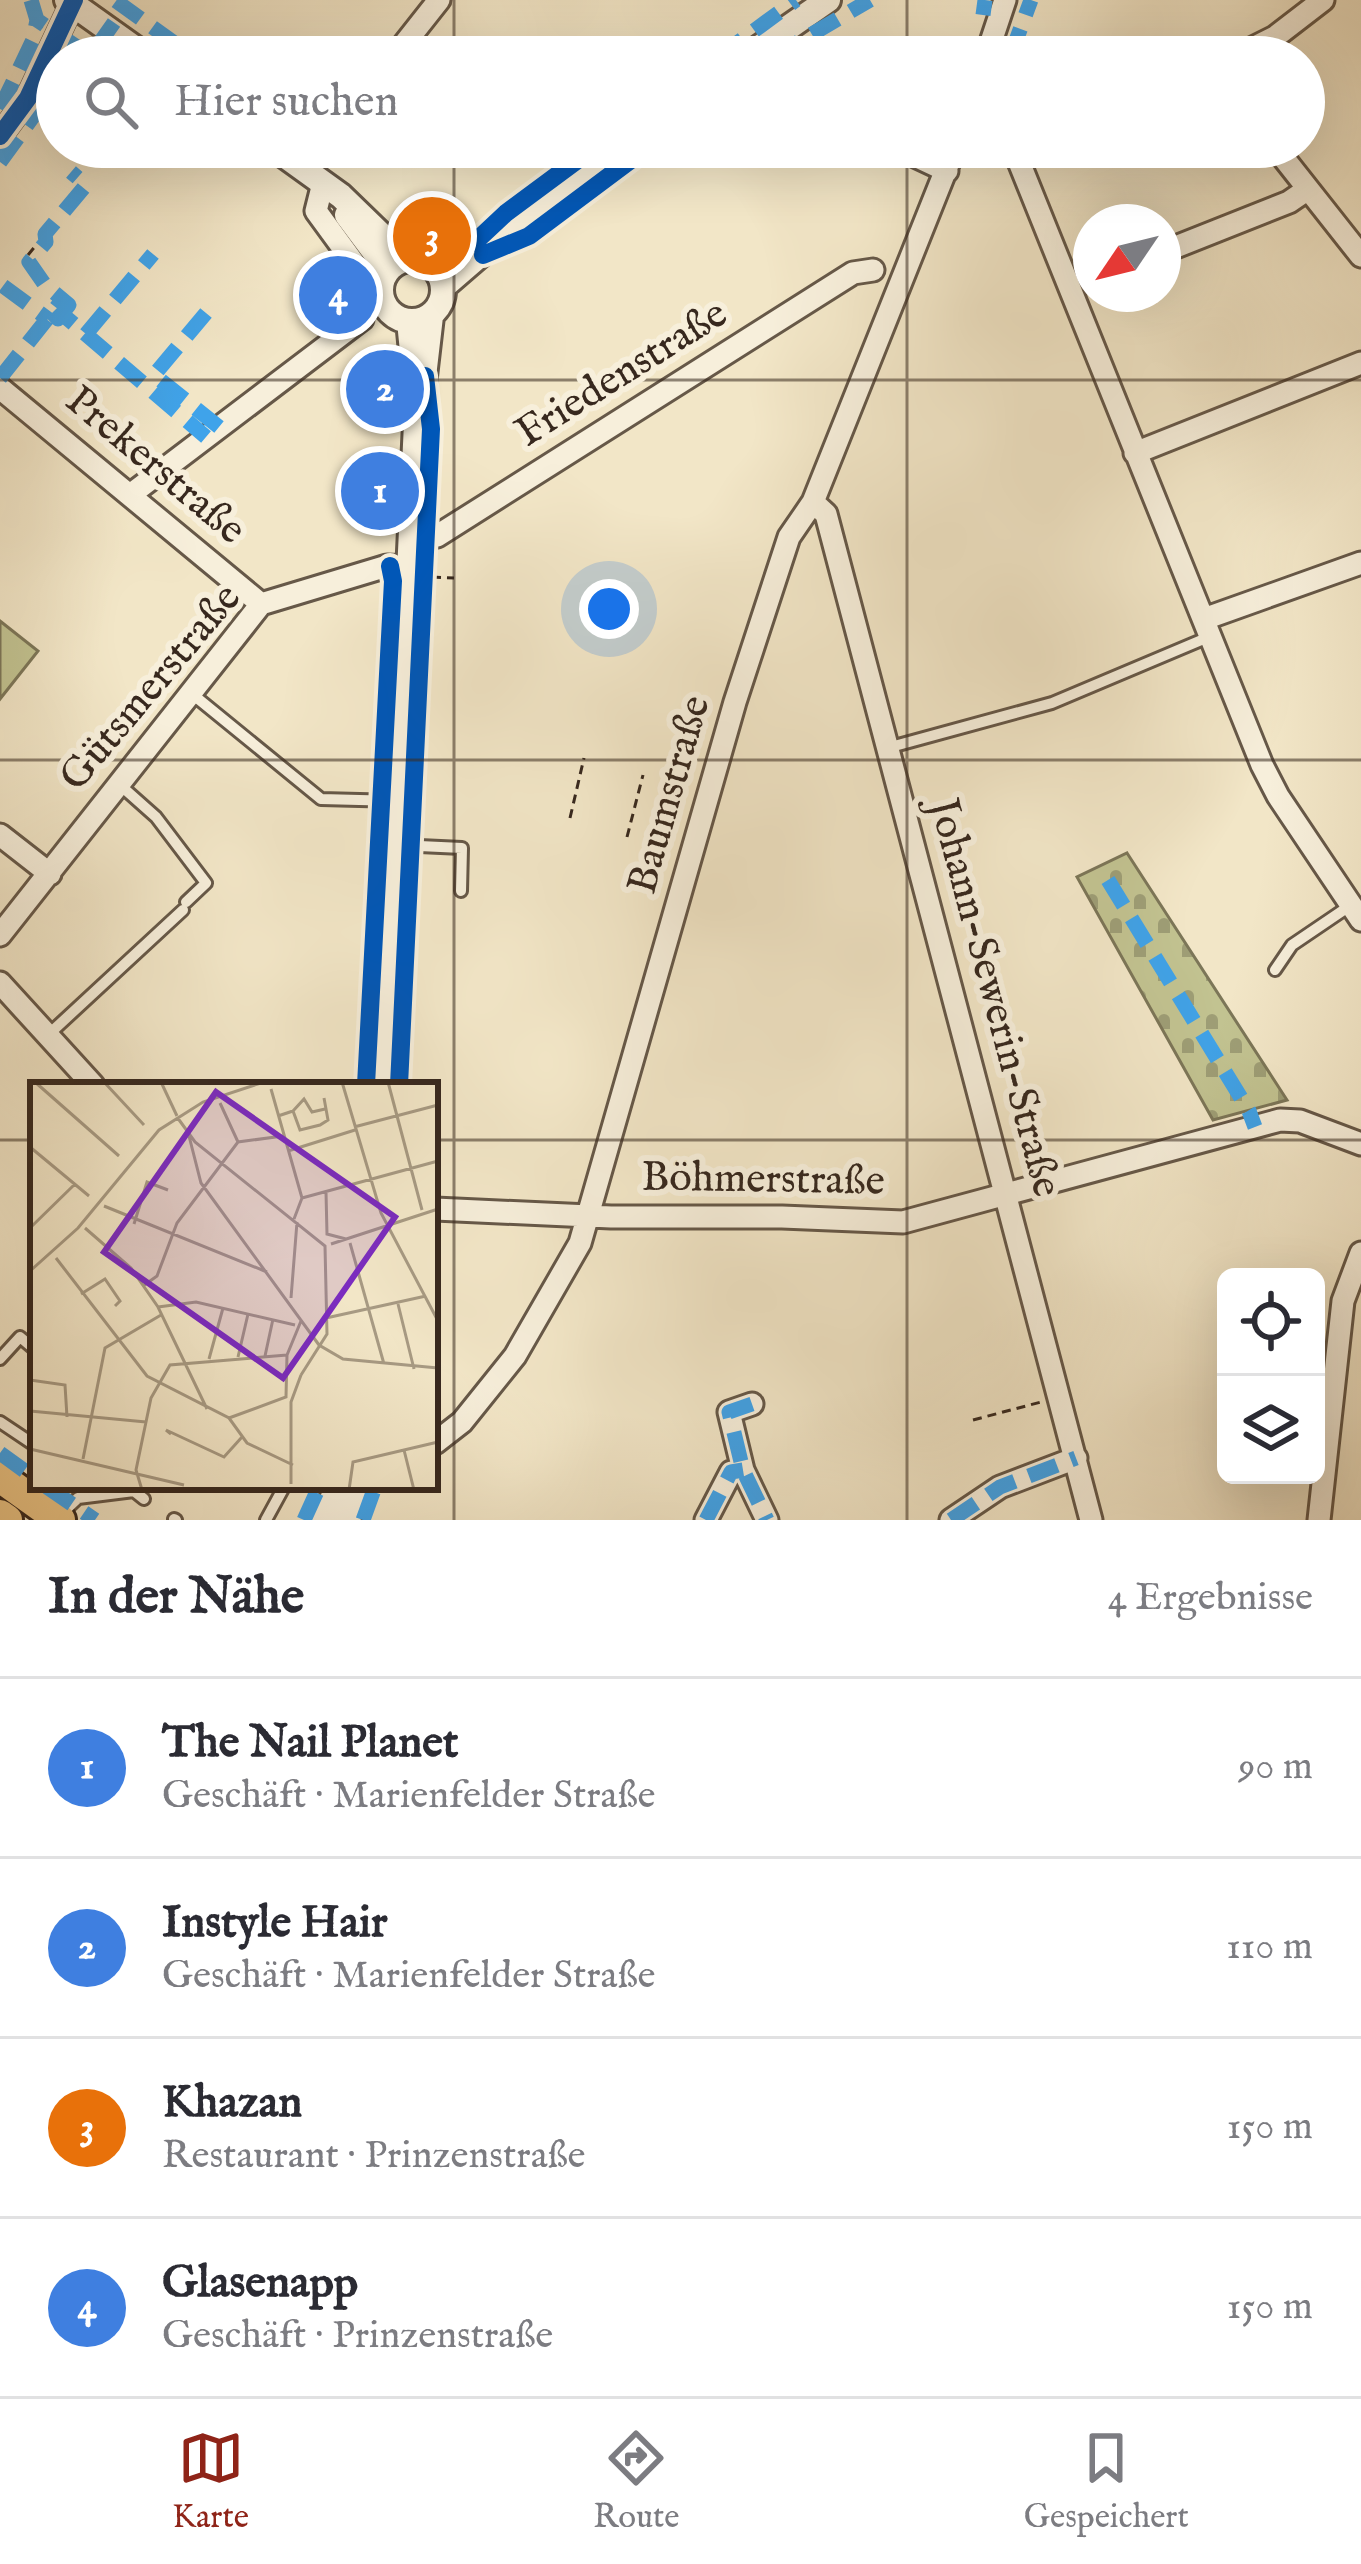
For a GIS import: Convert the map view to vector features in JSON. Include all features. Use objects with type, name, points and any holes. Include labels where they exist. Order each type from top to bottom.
[{"type":"main road","points":[[0,1477],[65,1512]]},
{"type":"street","points":[[411,36],[439,0]]},
{"type":"street","points":[[776,36],[828,0]]},
{"type":"street","points":[[1276,36],[1323,0]]},
{"type":"street","points":[[55,36],[71,1],[119,36]]},
{"type":"street","points":[[993,36],[1004,1]]},
{"type":"street","points":[[0,136],[36,80]]},
{"type":"street","points":[[295,168],[326,186],[397,264],[439,276]]},
{"type":"street","points":[[439,276],[474,243],[511,229],[594,168]]},
{"type":"street","points":[[941,168],[947,171]]},
{"type":"street","name":"Baumstraße","points":[[438,1441],[462,1422],[515,1356],[580,1243],[735,702],[790,537],[813,502],[948,168]]},
{"type":"street","points":[[1021,168],[1270,781],[1356,912]]},
{"type":"street","points":[[1292,168],[1361,256]]},
{"type":"street","points":[[130,495],[362,319],[359,270],[316,211],[326,186]]},
{"type":"street","points":[[1181,246],[1289,202],[1308,189]]},
{"type":"street","points":[[397,264],[382,280],[383,302],[398,318],[420,318],[441,303],[439,276]]},
{"type":"street","name":"Friedenstraße","points":[[411,539],[437,536],[853,273],[873,270]]},
{"type":"street","points":[[1069,290],[1073,288]]},
{"type":"street","points":[[385,1082],[395,845],[416,572],[411,539],[420,318]]},
{"type":"street","points":[[1135,453],[1361,363]]},
{"type":"street","name":"Prekerstraße","points":[[0,388],[261,604]]},
{"type":"street","name":"Johann-Sewerin-Straße","points":[[813,502],[826,514],[1091,1520]]},
{"type":"street","points":[[1208,627],[1361,563]]},
{"type":"street","name":"Gütsmerstraße","points":[[0,934],[261,604],[387,566],[416,572]]},
{"type":"street","points":[[0,835],[50,874]]},
{"type":"street","points":[[0,982],[90,1082]]},
{"type":"street","name":"Böhmerstraße","points":[[438,1209],[903,1222],[1280,1120],[1300,1120],[1361,1144]]},
{"type":"street","points":[[1319,1520],[1343,1301],[1361,1253]]},
{"type":"street","points":[[752,1404],[729,1412],[743,1470],[767,1520]]},
{"type":"street","points":[[951,1520],[1000,1487],[1076,1458]]},
{"type":"street","points":[[706,1520],[731,1472],[743,1470]]},
{"type":"street","points":[[324,1520],[354,1496]]},
{"type":"lane","points":[[887,748],[1052,703],[1208,627]]},
{"type":"lane","points":[[191,693],[321,799],[398,801]]},
{"type":"lane","points":[[47,1035],[206,883],[156,817],[119,784]]},
{"type":"lane","points":[[395,845],[462,848],[461,891]]},
{"type":"lane","points":[[1275,970],[1292,945],[1356,912]]},
{"type":"lane","points":[[0,1359],[20,1337],[30,1345]]},
{"type":"lane","points":[[0,1422],[30,1442]]},
{"type":"lane","points":[[266,1520],[282,1490]]},
{"type":"lane","points":[[65,1512],[138,1493]]},
{"type":"path","points":[[28,255],[37,244]]},
{"type":"path","points":[[416,572],[454,578]]},
{"type":"path","points":[[570,818],[584,758]]},
{"type":"path","points":[[627,837],[643,775]]},
{"type":"path","points":[[973,1420],[1059,1397]]},
{"type":"green space","points":[[0,621],[38,651],[0,699]]},
{"type":"green space","points":[[1127,853],[1287,1100],[1213,1120],[1077,877]]},
{"type":"marked path","points":[[31,0],[37,20],[61,36]]},
{"type":"marked path","points":[[747,36],[796,0]]},
{"type":"marked path","points":[[809,36],[870,0]]},
{"type":"marked path","points":[[983,15],[985,0]]},
{"type":"marked path","points":[[1018,36],[1031,0]]},
{"type":"marked path","points":[[116,1],[165,36]]},
{"type":"marked path","points":[[104,36],[125,7]]},
{"type":"marked path","points":[[0,109],[33,40],[37,20]]},
{"type":"marked path","points":[[0,162],[36,113]]},
{"type":"marked path","points":[[62,314],[69,305],[45,285],[29,262],[46,242],[45,234],[86,185],[71,172]]},
{"type":"marked path","points":[[86,334],[153,254]]},
{"type":"marked path","points":[[3,286],[48,319]]},
{"type":"marked path","points":[[0,378],[59,304]]},
{"type":"marked path","points":[[52,313],[58,319],[62,314],[206,437]]},
{"type":"marked path","points":[[206,313],[154,375],[219,427]]},
{"type":"marked path","points":[[1108,880],[1255,1127]]},
{"type":"marked path","points":[[752,1404],[729,1412],[743,1470],[767,1520]]},
{"type":"marked path","points":[[0,1453],[30,1475]]},
{"type":"marked path","points":[[951,1520],[1000,1487],[1076,1458]]},
{"type":"marked path","points":[[706,1520],[731,1472],[743,1470]]},
{"type":"marked path","points":[[51,1490],[95,1520]]},
{"type":"marked path","points":[[304,1520],[318,1490]]},
{"type":"marked path","points":[[363,1520],[374,1490]]},
{"type":"cycle path","points":[[57,36],[74,0]]},
{"type":"cycle path","points":[[0,136],[36,81]]},
{"type":"cycle path","points":[[474,243],[567,168]]},
{"type":"cycle path","points":[[483,255],[529,236],[620,168]]},
{"type":"cycle path","points":[[399,1082],[431,429],[425,376]]},
{"type":"cycle path","points":[[366,1082],[393,581],[390,566]]},
{"type":"place","name":"Khazan","points":[[432,236]]},
{"type":"place","name":"Glasenapp","points":[[338,295]]},
{"type":"place","name":"Instyle Hair","points":[[385,389]]},
{"type":"place","name":"The Nail Planet","points":[[380,491]]}]
